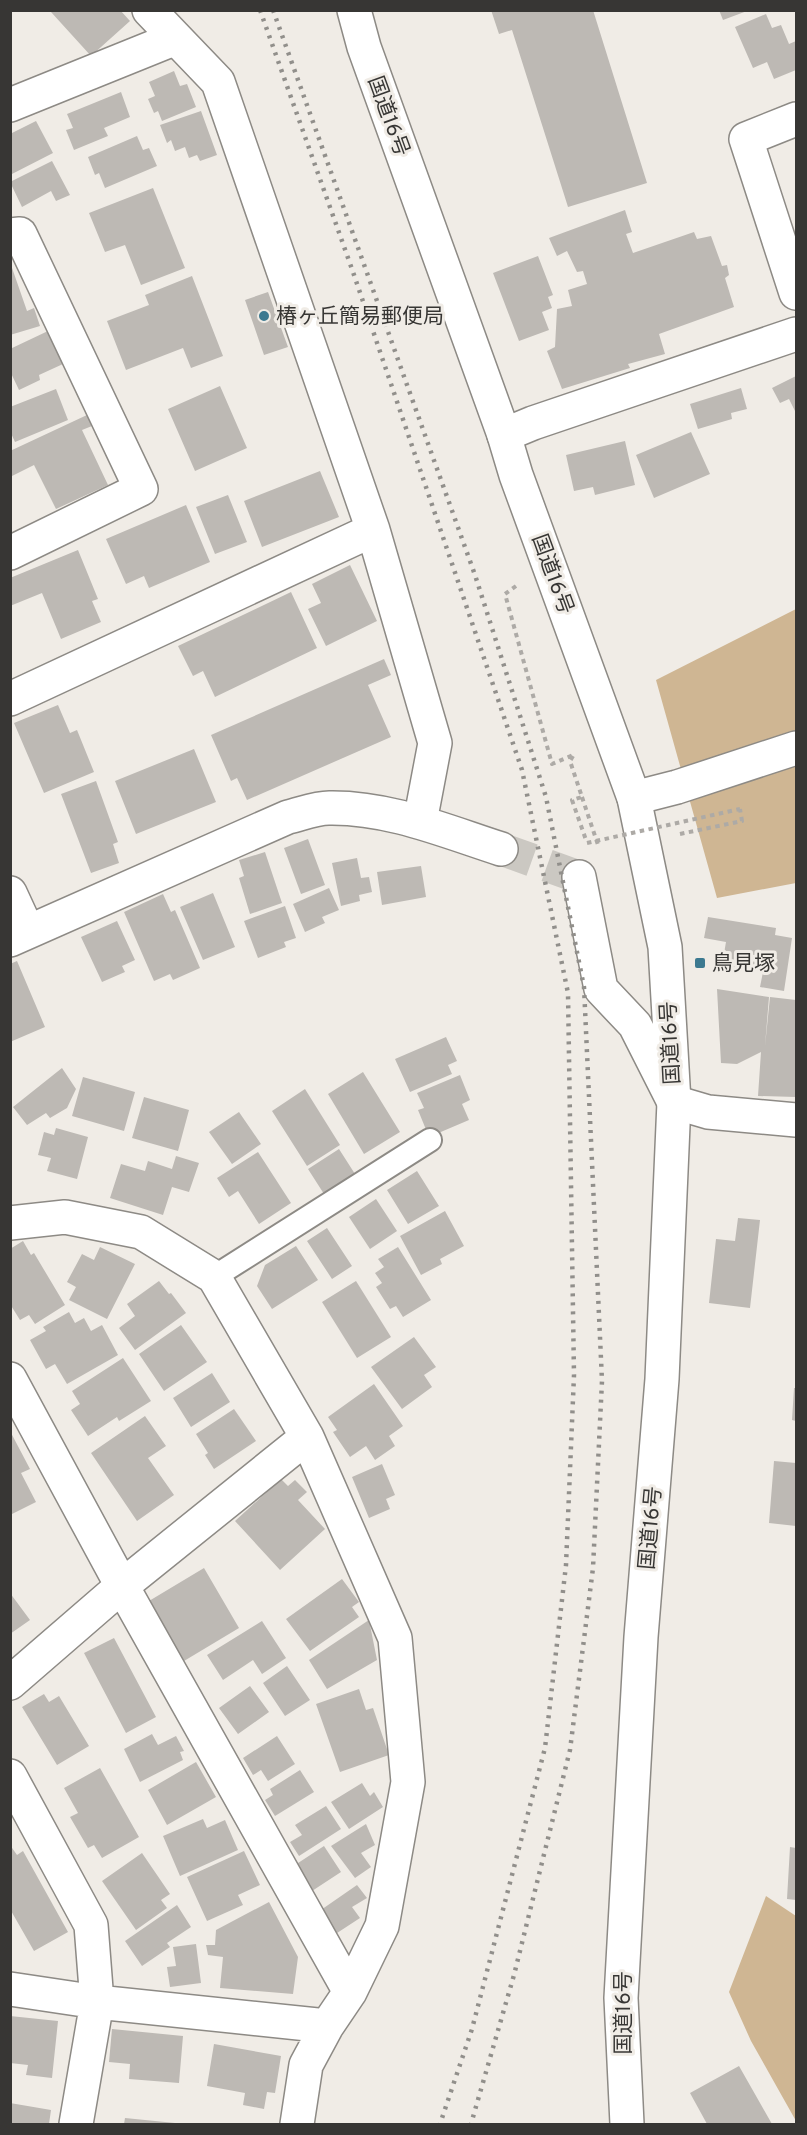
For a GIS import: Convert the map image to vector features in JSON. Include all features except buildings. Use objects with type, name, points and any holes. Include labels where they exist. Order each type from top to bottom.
[{"type":"main road","points":[[149,10],[218,82],[373,530],[435,743],[420,822]]},
{"type":"main road","name":"国道16号","points":[[354,10],[364,47],[634,798],[664,947],[674,1102],[662,1379],[641,1637],[621,1998],[627,2124]]},
{"type":"main road","points":[[10,105],[176,38]]},
{"type":"main road","points":[[796,119],[746,138],[796,293]]},
{"type":"main road","points":[[10,235],[20,234],[141,489],[10,553]]},
{"type":"main road","points":[[504,435],[533,423],[796,334]]},
{"type":"main road","points":[[10,699],[373,530]]},
{"type":"main road","points":[[634,798],[677,787],[796,748]]},
{"type":"main road","points":[[10,894],[19,936],[288,817],[327,808],[373,810],[420,822],[501,849]]},
{"type":"main road","points":[[579,877],[601,990],[635,1026],[674,1102],[708,1112],[796,1120]]},
{"type":"main road","points":[[10,1223],[65,1217],[141,1232],[214,1277],[307,1437],[395,1638],[408,1782],[382,1926],[350,1992],[327,2026],[306,2065],[297,2124]]},
{"type":"main road","points":[[10,1378],[122,1586],[350,1992]]},
{"type":"main road","points":[[10,1683],[122,1586],[307,1437]]},
{"type":"main road","points":[[10,1776],[91,1926],[97,2002],[76,2124]]},
{"type":"main road","points":[[10,1989],[97,2002],[327,2026]]},
{"type":"lane","points":[[214,1277],[430,1140]]},
{"type":"path","points":[[520,583],[505,594],[552,764],[573,755],[570,761],[598,847]]},
{"type":"path","points":[[582,797],[572,800],[586,843],[740,810],[742,821],[680,834]]},
{"type":"shaded area","points":[[796,609],[796,883],[717,898],[656,680]]},
{"type":"shaded area","points":[[766,1896],[796,1916],[796,2121],[751,2041],[729,1992]]},
{"type":"tunnel","points":[[501,849],[579,877]]},
{"type":"railway","points":[[260,10],[353,272],[522,770],[568,993],[574,1375],[566,1565],[545,1748],[472,2029],[440,2124]]},
{"type":"railway","points":[[273,10],[475,575],[546,797],[584,987],[602,1381],[593,1568],[570,1750],[514,1975],[471,2124]]},
{"type":"place","name":"椿ヶ丘簡易郵便局","points":[[264,316]]},
{"type":"place","name":"鳥見塚","points":[[700,963]]}]
